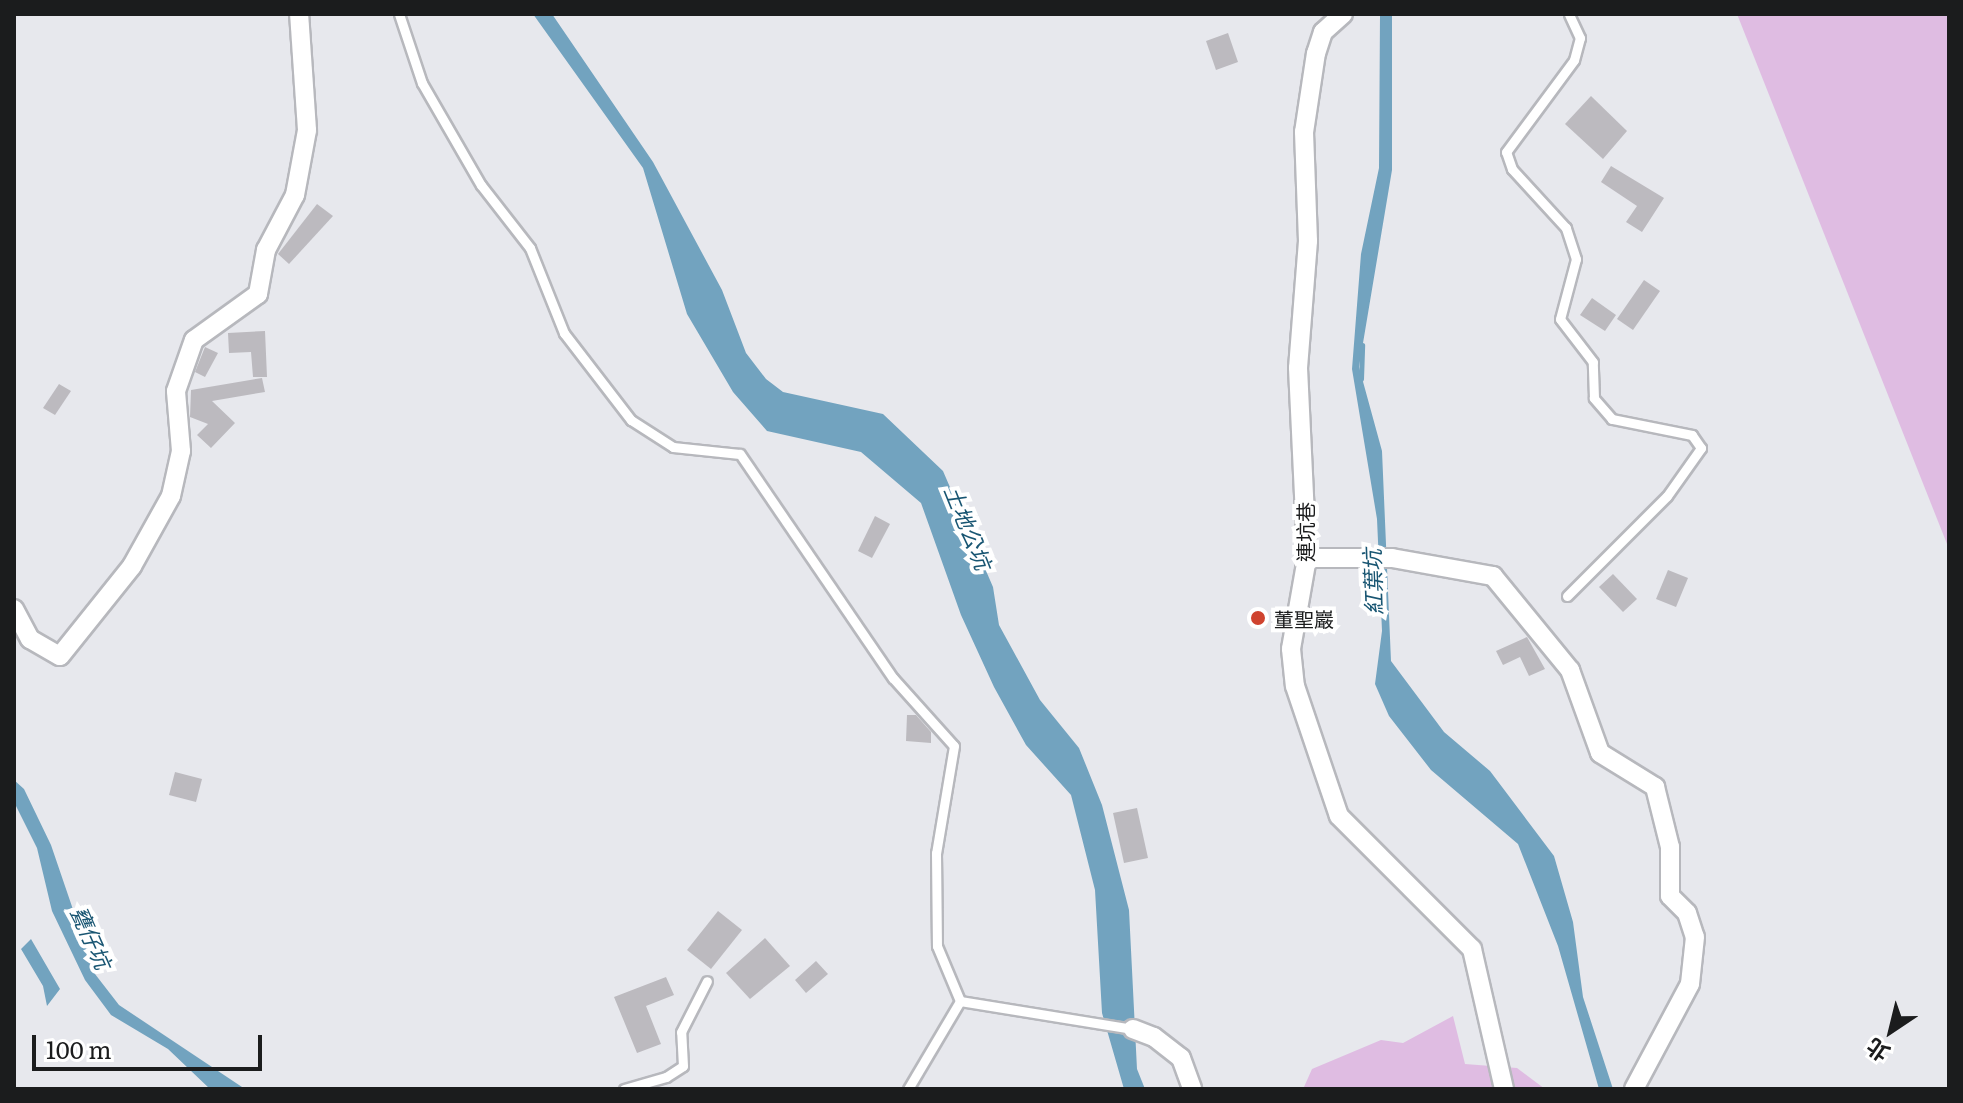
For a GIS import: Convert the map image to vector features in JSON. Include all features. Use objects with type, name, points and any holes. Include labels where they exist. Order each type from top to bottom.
[{"type":"street","points":[[14,609],[30,639],[60,656],[132,566],[171,496],[181,451],[176,391],[194,340],[258,294],[266,250],[295,195],[307,130],[299,14]]},
{"type":"street","name":"連坑巷","points":[[1343,14],[1323,32],[1304,132],[1308,241],[1298,368],[1307,558],[1292,661],[1295,686],[1339,816],[1472,949],[1504,1089]]},
{"type":"street","points":[[1307,558],[1392,558],[1493,576],[1570,670],[1600,753],[1655,787],[1670,847],[1670,896],[1687,913],[1695,950],[1690,984],[1634,1089]]},
{"type":"street","points":[[1133,1029],[1154,1037],[1181,1058],[1192,1089]]},
{"type":"lane","points":[[399,14],[422,83],[481,185],[530,248],[564,333],[631,420],[673,447],[740,454],[893,678],[954,746],[936,853],[937,946],[960,1001]]},
{"type":"lane","points":[[1567,596],[1667,496],[1701,448],[1692,435],[1612,419],[1594,398],[1593,362],[1560,319],[1576,259],[1566,228],[1512,169],[1506,152],[1574,60],[1580,38],[1569,14]]},
{"type":"lane","points":[[624,1089],[666,1077],[683,1066],[681,1032],[707,981]]},
{"type":"lane","points":[[960,1001],[1133,1029]]},
{"type":"lane","points":[[908,1089],[960,1001]]},
{"type":"shaded area","points":[[1737,14],[1949,14],[1949,549]]},
{"type":"shaded area","points":[[1453,1016],[1465,1064],[1517,1068],[1545,1089],[1304,1087],[1312,1069],[1381,1040],[1403,1043]]},
{"type":"water","points":[[533,14],[552,14],[653,162],[722,290],[746,353],[766,379],[783,392],[883,414],[943,471],[993,587],[999,625],[1040,700],[1079,748],[1102,805],[1129,910],[1137,1069],[1145,1089],[1124,1089],[1102,1013],[1095,890],[1071,795],[1026,745],[994,687],[961,615],[921,503],[861,452],[767,431],[733,392],[687,314],[643,168]]},
{"type":"water","points":[[1380,14],[1392,14],[1392,170],[1359,367],[1382,451],[1391,661],[1444,732],[1490,771],[1554,856],[1573,922],[1583,997],[1613,1089],[1599,1089],[1558,946],[1518,844],[1431,770],[1389,716],[1375,684],[1382,631],[1377,519],[1352,369],[1361,254],[1379,168]]},
{"type":"water","points":[[14,780],[24,789],[51,845],[95,974],[119,1005],[245,1089],[210,1089],[168,1049],[111,1015],[85,980],[52,911],[37,848],[14,802]]},
{"type":"water","points":[[31,939],[60,989],[47,1006],[43,986],[21,949]]},
{"type":"building","points":[[1228,33],[1238,62],[1216,70],[1206,41]]},
{"type":"building","points":[[1591,96],[1627,131],[1603,159],[1565,124]]},
{"type":"building","points":[[1611,166],[1664,198],[1642,232],[1626,222],[1637,206],[1601,182]]},
{"type":"building","points":[[317,204],[333,216],[289,264],[278,254]]},
{"type":"building","points":[[1644,280],[1660,291],[1633,330],[1617,319]]},
{"type":"building","points":[[1592,298],[1616,315],[1605,331],[1580,315]]},
{"type":"building","points":[[265,331],[267,377],[253,377],[251,352],[229,353],[228,333]]},
{"type":"building","points":[[205,347],[218,353],[205,377],[195,372]]},
{"type":"building","points":[[262,378],[265,392],[212,401],[235,423],[211,448],[197,435],[208,424],[190,417],[191,390]]},
{"type":"building","points":[[59,384],[71,391],[55,415],[43,408]]},
{"type":"building","points":[[875,516],[890,524],[872,558],[858,551]]},
{"type":"building","points":[[1668,570],[1688,578],[1676,607],[1656,599]]},
{"type":"building","points":[[1613,574],[1637,599],[1623,612],[1599,587]]},
{"type":"building","points":[[1527,637],[1545,669],[1529,676],[1520,657],[1503,665],[1496,651]]},
{"type":"building","points":[[907,715],[916,715],[931,732],[931,743],[906,741]]},
{"type":"building","points":[[175,772],[202,779],[196,802],[169,795]]},
{"type":"building","points":[[1137,808],[1148,858],[1124,863],[1113,813]]},
{"type":"building","points":[[718,911],[742,930],[711,969],[687,950]]},
{"type":"building","points":[[765,938],[790,966],[750,999],[726,973]]},
{"type":"building","points":[[816,961],[828,974],[806,993],[795,980]]},
{"type":"building","points":[[666,977],[674,995],[646,1006],[661,1044],[637,1053],[614,997]]},
{"type":"waterway","name":"紅葉坑","points":[[1361,379],[1362,345]]},
{"type":"place","name":"董聖巖","points":[[1258,618]]},
{"type":"water label","name":"土地公坑","points":[[969,527]]},
{"type":"water label","name":"甕仔坑","points":[[92,937]]}]
